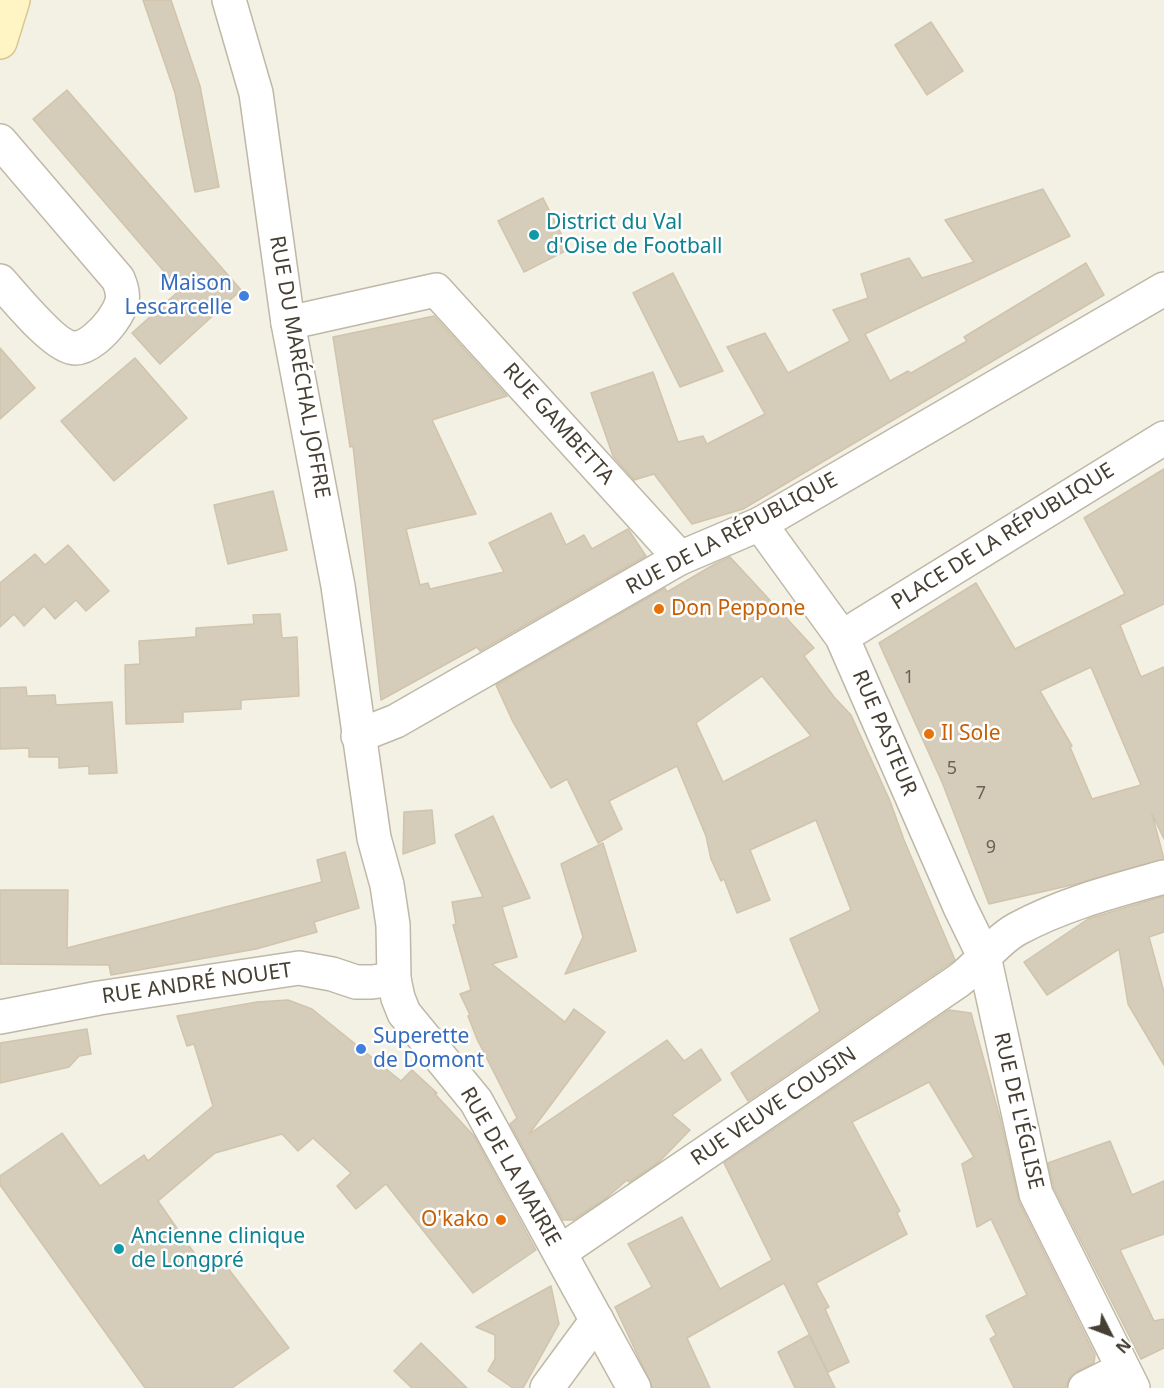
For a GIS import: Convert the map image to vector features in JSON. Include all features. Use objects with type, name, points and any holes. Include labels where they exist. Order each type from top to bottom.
[{"type":"main road","points":[[0,42],[13,0]]},
{"type":"street","name":"RUE DU MARÉCHAL JOFFRE","points":[[228,0],[256,93],[288,323],[338,586],[358,736]]},
{"type":"street","points":[[0,141],[118,279],[124,293],[122,304],[111,322],[88,344],[74,348],[55,339],[0,281]]},
{"type":"street","name":"RUE DE LA RÉPUBLIQUE","points":[[358,736],[396,721],[680,558],[760,524],[1164,289]]},
{"type":"street","name":"RUE GAMBETTA","points":[[288,323],[436,290],[680,558]]},
{"type":"street","name":"PLACE DE LA RÉPUBLIQUE","points":[[842,637],[1164,438]]},
{"type":"street","name":"RUE PASTEUR","points":[[760,524],[842,637],[960,907],[984,956]]},
{"type":"street","name":"RUE DE LA MAIRIE","points":[[358,736],[374,838],[389,895],[393,925],[393,979],[398,998],[404,1012],[476,1101],[634,1388]]},
{"type":"street","name":"RUE VEUVE COUSIN","points":[[560,1252],[958,981],[971,971],[984,956],[1017,930],[1085,899],[1164,877]]},
{"type":"street","name":"RUE DE L'ÉGLISE","points":[[984,956],[1036,1194],[1128,1378]]},
{"type":"street","name":"RUE ANDRÉ NOUET","points":[[0,1017],[99,998],[299,968],[332,974],[356,982],[393,979]]},
{"type":"street","points":[[547,1388],[597,1320]]},
{"type":"street","points":[[1085,1388],[1128,1378]]},
{"type":"building","points":[[143,0],[171,0],[200,86],[219,187],[195,192],[175,93]]},
{"type":"building","points":[[931,22],[963,71],[927,95],[895,45]]},
{"type":"building","points":[[67,90],[241,290],[160,364],[132,333],[180,290],[33,119]]},
{"type":"building","points":[[1043,189],[1070,236],[865,334],[890,381],[908,371],[911,373],[967,341],[964,337],[1086,263],[1104,295],[743,509],[692,524],[654,474],[634,480],[613,456],[591,393],[653,372],[678,442],[703,436],[707,444],[765,414],[727,347],[765,333],[788,373],[850,341],[833,310],[868,298],[861,274],[909,258],[922,278],[974,262],[945,220]]},
{"type":"building","name":"District du Val d'Oise de Football","points":[[543,198],[569,249],[524,272],[498,221]]},
{"type":"building","points":[[673,273],[723,371],[680,387],[633,293]]},
{"type":"building","points":[[434,316],[507,396],[432,420],[476,514],[406,529],[420,585],[428,583],[430,589],[504,572],[489,543],[551,513],[566,545],[584,535],[592,549],[628,529],[646,556],[480,651],[477,647],[381,700],[353,446],[350,447],[333,337]]},
{"type":"building","points":[[0,348],[35,388],[0,419]]},
{"type":"building","points":[[135,358],[187,418],[114,481],[61,421]]},
{"type":"building","points":[[1164,469],[1164,604],[1120,625],[1141,677],[1164,667],[1164,839],[1152,814],[1164,859],[1076,884],[989,904],[942,782],[879,643],[976,583],[1015,649],[1125,594],[1084,518]],"holes":[[[1091,667],[1141,785],[1092,799],[1070,747],[1072,746],[1040,691]]]},
{"type":"building","points":[[273,491],[287,550],[228,564],[214,505]]},
{"type":"building","points":[[68,545],[109,591],[86,611],[76,600],[55,619],[44,606],[24,626],[14,614],[0,627],[0,583],[35,554],[45,565]]},
{"type":"building","points":[[730,557],[814,648],[804,656],[834,697],[851,715],[890,801],[955,960],[748,1101],[731,1073],[820,1011],[790,939],[851,910],[816,820],[750,850],[770,900],[737,913],[724,879],[721,881],[711,859],[706,836],[677,766],[609,801],[622,829],[598,843],[567,779],[551,788],[513,722],[496,685],[665,588],[667,592]],"holes":[[[762,676],[811,736],[723,782],[696,723]]]},
{"type":"building","points":[[280,614],[282,638],[297,637],[299,696],[241,700],[241,709],[183,712],[183,722],[126,724],[125,665],[140,664],[139,641],[196,637],[196,628],[254,624],[253,615]]},
{"type":"building","points":[[26,687],[27,696],[55,695],[56,705],[112,702],[117,773],[89,774],[89,766],[59,768],[59,757],[29,757],[29,748],[0,749],[0,688]]},
{"type":"building","points":[[432,810],[435,843],[403,854],[404,812]]},
{"type":"building","points":[[493,816],[530,898],[502,907],[517,957],[492,964],[565,1022],[574,1009],[605,1032],[529,1134],[667,1040],[684,1061],[701,1049],[721,1080],[672,1115],[690,1130],[658,1163],[629,1182],[627,1180],[605,1199],[573,1220],[563,1220],[510,1124],[517,1118],[477,1039],[468,1016],[470,1015],[460,994],[471,990],[453,925],[456,924],[452,902],[483,897],[455,835]]},
{"type":"building","points":[[603,843],[636,951],[565,974],[583,937],[561,864]]},
{"type":"building","points":[[345,852],[359,908],[314,922],[317,932],[256,949],[111,975],[109,965],[0,964],[0,890],[68,890],[67,948],[322,882],[317,860]]},
{"type":"building","points":[[1164,896],[1164,932],[1149,937],[1164,992],[1164,1065],[1128,1004],[1119,949],[1047,995],[1024,962],[1088,919]]},
{"type":"building","points":[[288,1000],[312,1009],[401,1081],[412,1070],[437,1093],[435,1094],[474,1136],[536,1250],[473,1293],[386,1184],[356,1209],[337,1186],[351,1173],[313,1138],[298,1151],[282,1134],[215,1153],[158,1201],[199,1260],[227,1267],[289,1348],[232,1388],[145,1388],[0,1185],[0,1176],[62,1133],[100,1186],[144,1155],[148,1161],[213,1106],[194,1044],[187,1046],[177,1016],[257,1002]]},
{"type":"building","points":[[949,1010],[971,1013],[1000,1118],[1019,1202],[1095,1355],[1094,1363],[1070,1377],[1064,1388],[1014,1388],[990,1339],[996,1335],[986,1316],[1027,1295],[991,1219],[977,1227],[962,1164],[974,1157],[929,1082],[852,1122],[900,1211],[897,1213],[907,1234],[816,1283],[829,1307],[825,1309],[849,1362],[828,1372],[784,1283],[687,1338],[710,1388],[653,1388],[615,1307],[652,1287],[628,1244],[682,1217],[720,1289],[772,1260],[724,1163]]},
{"type":"building","points":[[87,1029],[91,1054],[79,1056],[69,1067],[0,1083],[0,1043]]},
{"type":"building","points":[[1110,1141],[1132,1195],[1164,1181],[1164,1234],[1120,1250],[1154,1321],[1164,1319],[1164,1348],[1141,1359],[1054,1188],[1048,1163]]},
{"type":"building","points":[[551,1286],[559,1324],[523,1388],[513,1388],[488,1371],[495,1359],[495,1335],[476,1327]]},
{"type":"building","points":[[809,1335],[835,1388],[795,1388],[778,1352]]},
{"type":"building","points":[[421,1343],[467,1388],[412,1388],[394,1371]]},
{"type":"place","name":"District du Val d'Oise de Football","points":[[534,235]]},
{"type":"place","name":"Maison Lescarcelle","points":[[244,296]]},
{"type":"place","name":"Don Peppone","points":[[659,609]]},
{"type":"place","name":"Il Sole","points":[[929,734]]},
{"type":"place","name":"Superette de Domont","points":[[361,1049]]},
{"type":"place","name":"O'kako","points":[[501,1220]]},
{"type":"place","name":"Ancienne clinique de Longpré","points":[[119,1249]]}]
